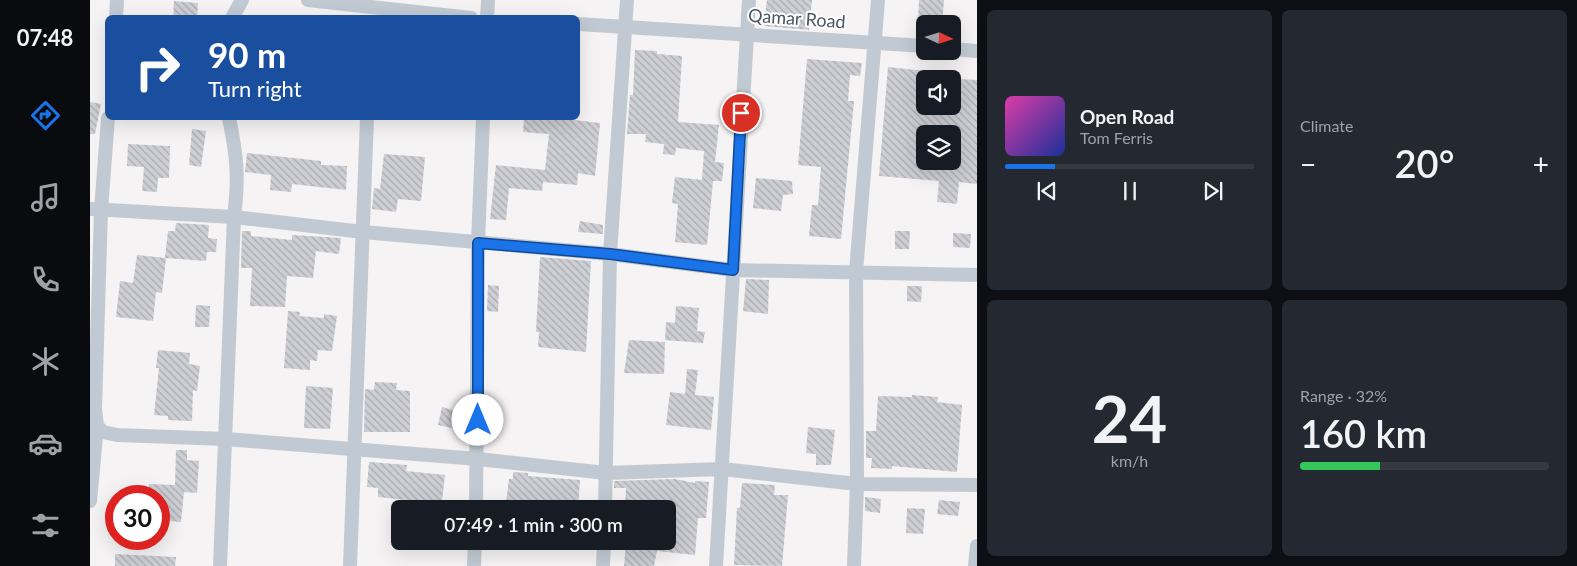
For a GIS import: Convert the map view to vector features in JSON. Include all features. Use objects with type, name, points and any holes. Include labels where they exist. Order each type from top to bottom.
[{"type":"street","points":[[116,15],[117,0]]},
{"type":"street","points":[[234,15],[242,0]]},
{"type":"street","points":[[308,0],[440,15]]},
{"type":"street","points":[[487,15],[488,0]]},
{"type":"street","points":[[605,500],[610,254],[627,0]]},
{"type":"street","points":[[716,566],[745,34],[749,0]]},
{"type":"street","points":[[854,566],[857,484],[856,272],[878,0]]},
{"type":"street","name":"Qamar Road","points":[[580,24],[916,45]]},
{"type":"street","points":[[961,50],[977,51]]},
{"type":"street","points":[[90,501],[94,429],[95,210],[108,120]]},
{"type":"street","points":[[220,566],[234,217],[238,184],[236,152],[229,120]]},
{"type":"street","points":[[350,566],[367,120]]},
{"type":"street","points":[[476,500],[478,243],[483,120]]},
{"type":"street","points":[[95,210],[234,217],[363,232],[610,254],[733,270],[977,275]]},
{"type":"street","points":[[94,429],[118,435],[226,439],[478,459],[606,473],[722,469],[857,484],[977,485]]},
{"type":"street","points":[[975,566],[977,546]]},
{"type":"street","points":[[474,566],[475,550]]},
{"type":"street","points":[[603,566],[604,550]]},
{"type":"building","points":[[767,0],[812,0],[809,30],[764,26]]},
{"type":"building","points":[[919,0],[944,0],[943,15],[918,15]]},
{"type":"building","points":[[174,1],[198,3],[197,15],[173,15]]},
{"type":"building","points":[[635,50],[657,51],[657,54],[682,56],[678,122],[719,125],[715,162],[724,163],[722,181],[713,181],[707,245],[675,242],[678,204],[672,203],[675,177],[702,180],[704,151],[676,148],[675,155],[663,154],[664,144],[645,142],[646,134],[627,134],[630,95],[633,95]]},
{"type":"building","points":[[807,59],[862,63],[860,76],[850,75],[848,101],[854,101],[841,239],[809,236],[812,205],[818,205],[821,167],[798,165]]},
{"type":"building","points":[[888,67],[916,70],[916,115],[961,115],[961,79],[977,80],[977,184],[959,182],[957,204],[937,202],[939,181],[879,176]]},
{"type":"building","points":[[90,102],[101,104],[95,134],[90,134]]},
{"type":"building","points":[[524,120],[574,120],[600,123],[595,176],[578,173],[577,185],[543,182],[542,191],[509,188],[506,220],[490,219],[496,165],[545,170],[549,134],[523,132]]},
{"type":"building","points":[[192,129],[206,131],[201,167],[189,165]]},
{"type":"building","points":[[128,144],[170,146],[169,178],[158,178],[157,192],[142,191],[144,167],[127,166]]},
{"type":"building","points":[[247,153],[321,161],[321,165],[347,166],[346,190],[292,184],[291,192],[270,190],[271,175],[245,172]]},
{"type":"building","points":[[384,154],[425,157],[421,201],[398,199],[396,212],[372,209],[374,188],[380,189]]},
{"type":"building","points":[[756,178],[792,181],[793,194],[783,195],[781,211],[753,208]]},
{"type":"building","points":[[580,221],[603,225],[603,234],[578,232]]},
{"type":"building","points":[[176,223],[209,225],[208,238],[217,239],[216,252],[207,252],[206,261],[165,258],[168,231],[175,231]]},
{"type":"building","points":[[242,231],[251,231],[251,236],[292,240],[292,235],[341,238],[339,254],[316,251],[313,278],[287,276],[285,307],[250,306],[252,268],[241,268]]},
{"type":"building","points":[[895,231],[910,231],[909,249],[895,249]]},
{"type":"building","points":[[953,233],[971,234],[970,248],[953,247]]},
{"type":"building","points":[[137,255],[166,258],[162,293],[156,292],[153,321],[116,317],[120,281],[133,283]]},
{"type":"building","points":[[540,257],[591,261],[586,352],[538,347],[539,332],[536,332]]},
{"type":"building","points":[[746,279],[769,280],[768,314],[743,311]]},
{"type":"building","points":[[488,285],[499,286],[498,312],[487,311]]},
{"type":"building","points":[[907,286],[922,286],[921,302],[907,301]]},
{"type":"building","points":[[196,305],[210,306],[209,327],[195,327]]},
{"type":"building","points":[[676,306],[699,308],[697,331],[705,332],[703,343],[665,340],[666,322],[675,323]]},
{"type":"building","points":[[288,311],[300,312],[299,316],[324,318],[324,314],[337,316],[332,351],[318,350],[317,361],[310,360],[310,370],[284,368]]},
{"type":"building","points":[[629,340],[665,342],[664,374],[624,373]]},
{"type":"building","points":[[158,350],[190,353],[189,364],[200,366],[197,391],[193,390],[192,421],[168,420],[168,416],[154,415],[159,368],[156,368]]},
{"type":"building","points":[[687,369],[698,370],[695,395],[714,397],[711,430],[666,425],[670,392],[685,394]]},
{"type":"building","points":[[375,382],[397,383],[396,390],[410,391],[410,432],[364,432],[365,389],[374,390]]},
{"type":"building","points":[[306,386],[333,388],[330,429],[304,428]]},
{"type":"building","points":[[912,395],[938,397],[937,402],[962,405],[957,472],[892,466],[892,469],[871,468],[872,458],[866,458],[866,431],[876,431],[878,396],[912,397]]},
{"type":"building","points":[[442,407],[460,412],[456,429],[438,425]]},
{"type":"building","points":[[808,427],[835,430],[831,465],[816,465],[816,454],[806,453]]},
{"type":"building","points":[[176,450],[187,450],[187,460],[199,461],[197,493],[184,492],[181,522],[170,521],[170,485],[149,484],[175,485]]},
{"type":"building","points":[[369,462],[407,465],[406,471],[445,475],[442,500],[406,500],[378,497],[378,488],[367,487]]},
{"type":"building","points":[[513,472],[528,473],[528,476],[580,480],[579,500],[506,500],[509,479],[513,479]]},
{"type":"building","points":[[675,479],[695,483],[695,481],[709,482],[706,518],[698,518],[695,555],[657,551],[654,566],[624,566],[625,550],[676,550],[676,500],[625,500],[626,488],[614,488],[614,481]]},
{"type":"building","points":[[742,483],[775,485],[774,495],[788,495],[782,566],[734,565],[737,508],[740,508]]},
{"type":"building","points":[[865,497],[881,499],[880,513],[865,511]]},
{"type":"building","points":[[939,500],[960,502],[958,516],[937,514]]},
{"type":"building","points":[[907,508],[925,509],[923,534],[906,533]]},
{"type":"building","points":[[115,554],[176,557],[175,566],[115,566]]},
{"type":"route","points":[[478,420],[478,243],[610,254],[733,270],[741,113]]}]
